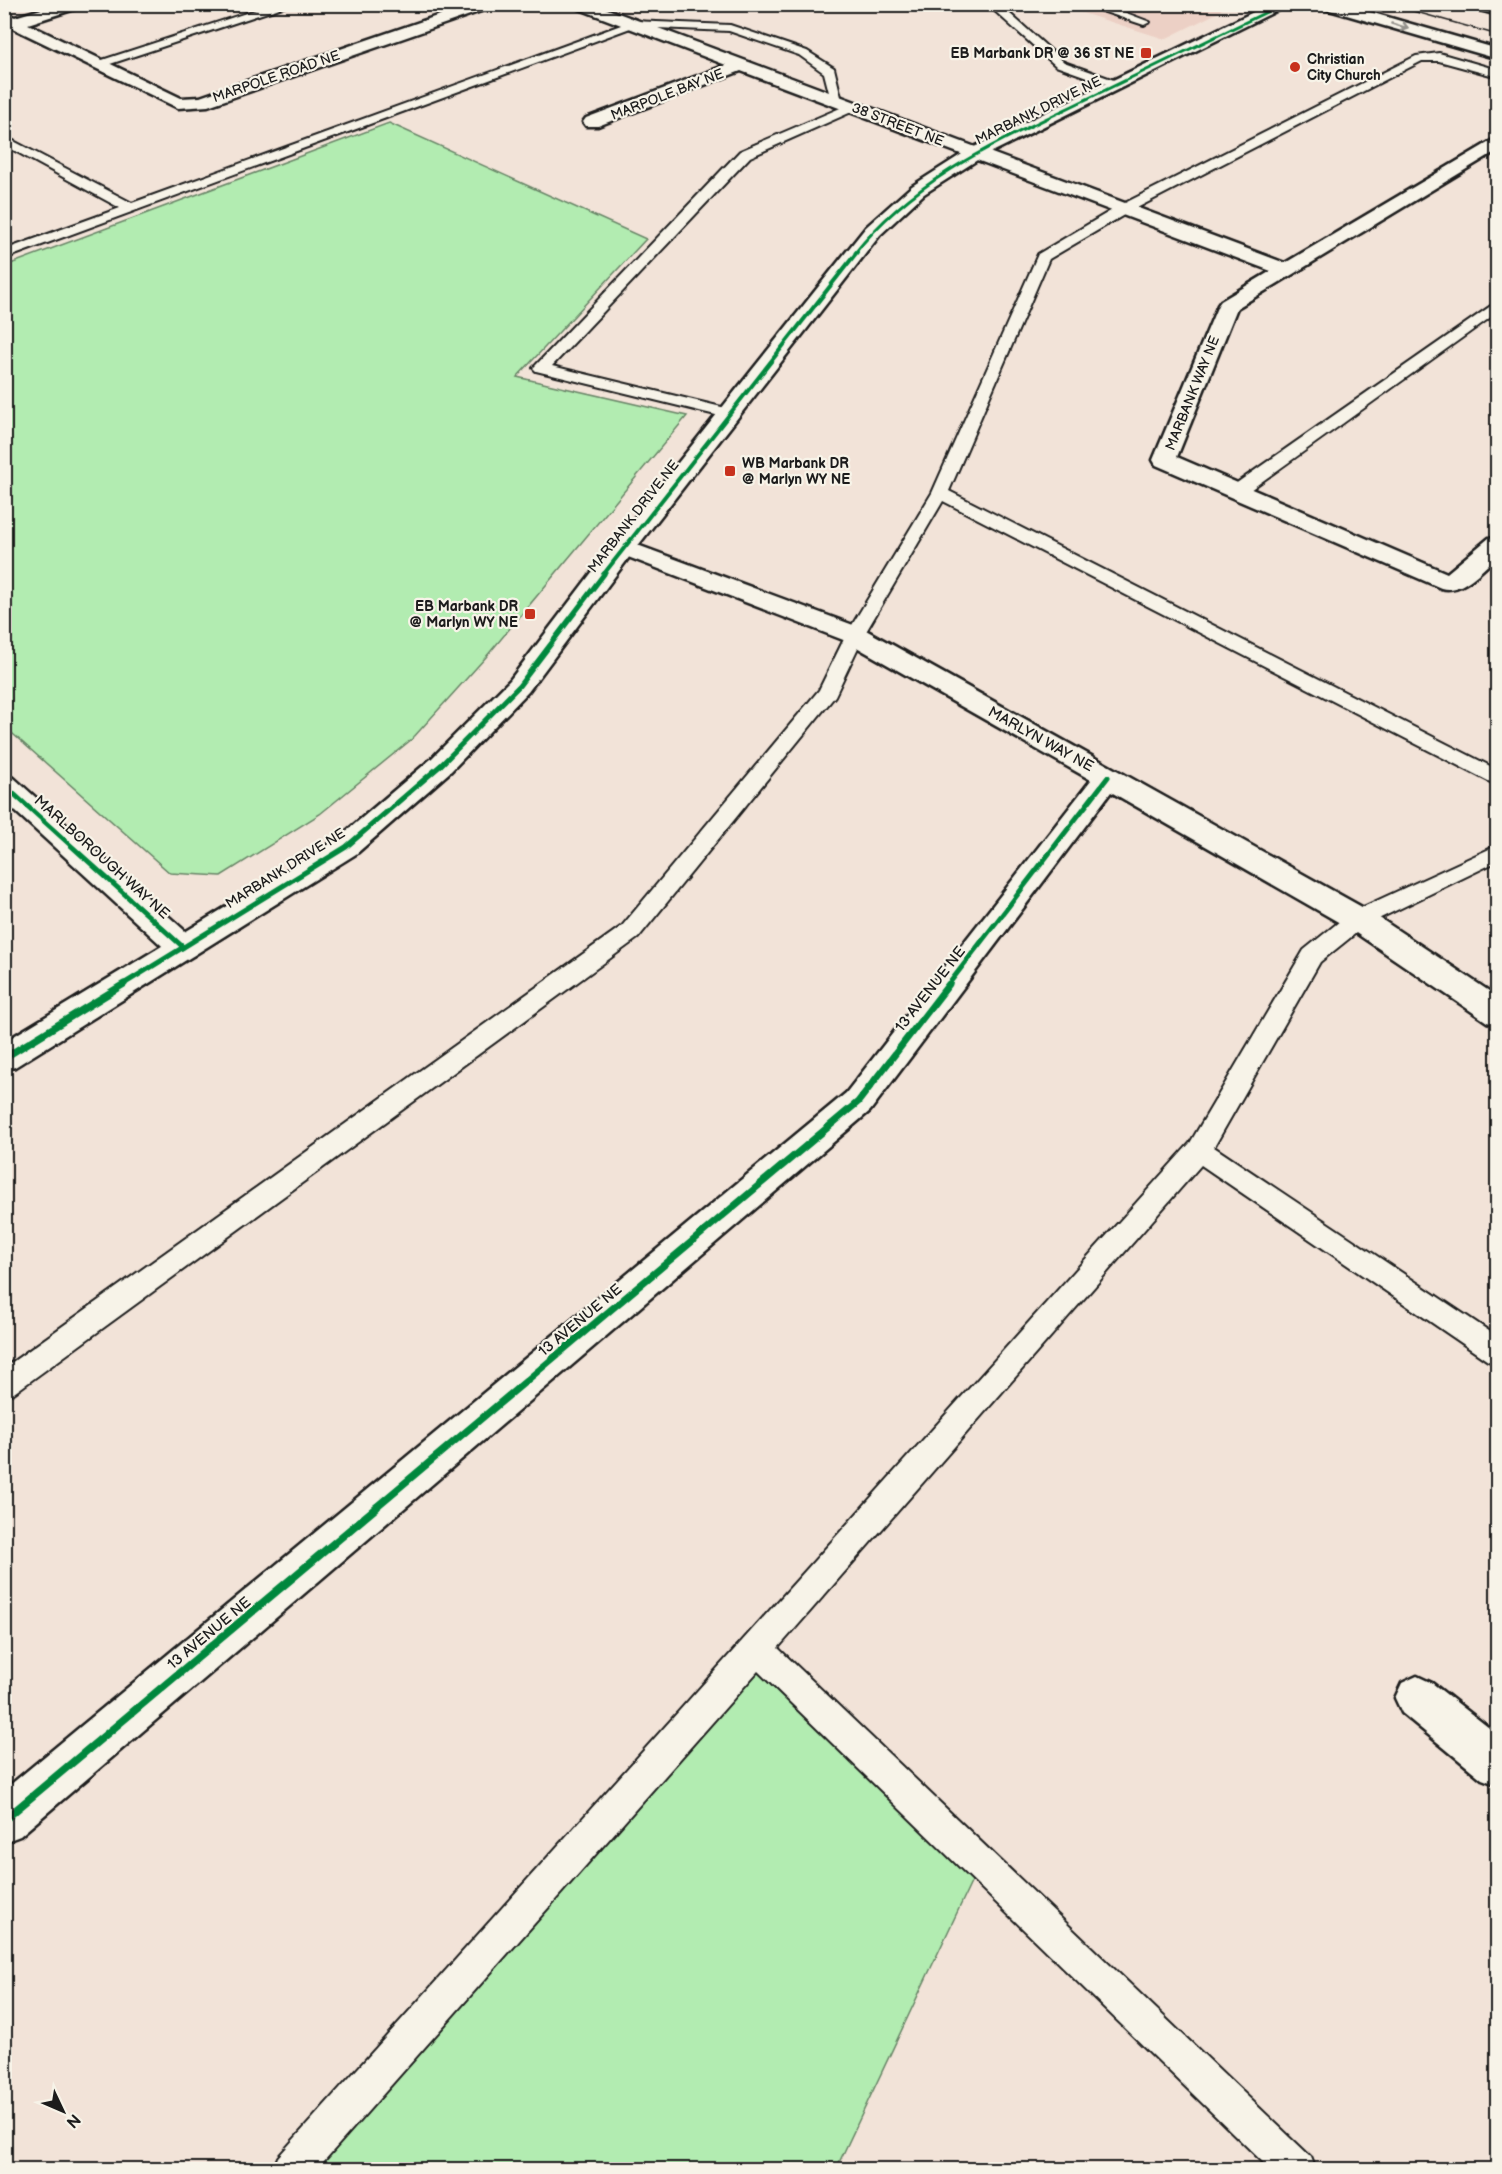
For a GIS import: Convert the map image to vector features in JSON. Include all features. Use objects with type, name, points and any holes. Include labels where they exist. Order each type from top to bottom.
[{"type":"street","points":[[9,21],[76,4]]},
{"type":"street","name":"MARPOLE ROAD NE","points":[[9,21],[178,103],[202,102],[488,4]]},
{"type":"street","name":"38 STREET NE","points":[[579,4],[1284,269]]},
{"type":"street","name":"MARBANK DRIVE NE","points":[[4,1058],[346,847],[441,765],[519,686],[728,413],[873,231],[918,189],[976,153],[1119,84],[1249,12],[1283,4]]},
{"type":"street","points":[[1324,4],[1497,54]]},
{"type":"street","points":[[1474,4],[1497,11]]},
{"type":"street","name":"MARPOLE BAY NE","points":[[592,123],[741,65]]},
{"type":"street","name":"MARBANK WAY NE","points":[[1497,142],[1228,304],[1164,460],[1450,584],[1497,543]]},
{"type":"street","name":"MARLYN WAY NE","points":[[624,547],[855,635],[1358,919],[1497,1013]]},
{"type":"street","name":"13 AVENUE NE","points":[[4,1820],[858,1102],[1108,777]]},
{"type":"street","name":"MARLBOROUGH WAY NE","points":[[4,785],[183,947]]},
{"type":"street","points":[[1417,1698],[1497,1763]]},
{"type":"lane","points":[[97,65],[287,4]]},
{"type":"lane","points":[[992,4],[1060,64],[1119,84]]},
{"type":"lane","points":[[1112,4],[1103,8],[1144,22]]},
{"type":"lane","points":[[4,255],[632,24],[730,28],[803,53],[830,70],[844,104],[745,154],[541,368],[728,413]]},
{"type":"lane","points":[[4,1384],[630,932],[828,692],[855,635],[940,493],[1043,258],[1124,209],[1420,58],[1439,57],[1497,74]]},
{"type":"lane","points":[[4,140],[132,208]]},
{"type":"lane","points":[[1237,491],[1497,305]]},
{"type":"lane","points":[[940,493],[1497,779]]},
{"type":"lane","points":[[291,2169],[757,1649],[1199,1150],[1312,956],[1358,919],[1497,852]]},
{"type":"lane","points":[[1199,1150],[1497,1352]]},
{"type":"lane","points":[[757,1649],[1298,2169]]},
{"type":"shaded area","points":[[1057,5],[1225,5],[1219,12],[1165,39]]},
{"type":"green space","points":[[389,123],[646,239],[517,377],[687,416],[486,657],[412,739],[320,814],[221,876],[170,873],[5,727],[5,266]]},
{"type":"green space","points":[[757,1649],[980,1864],[836,2169],[291,2170]]},
{"type":"tram line","points":[[1388,4],[1498,35]]},
{"type":"cycle path","points":[[4,1058],[346,847],[441,765],[519,686],[624,547],[873,231],[918,190],[976,153],[1283,4]]},
{"type":"cycle path","points":[[4,1820],[858,1102],[1108,777]]},
{"type":"cycle path","points":[[4,785],[183,947]]},
{"type":"place","name":"EB Marbank DR @ 36 ST NE","points":[[1146,53]]},
{"type":"place","name":"Christian City Church","points":[[1295,67]]},
{"type":"place","name":"WB Marbank DR @ Marlyn WY NE","points":[[730,471]]},
{"type":"place","name":"EB Marbank DR @ Marlyn WY NE","points":[[530,614]]}]
